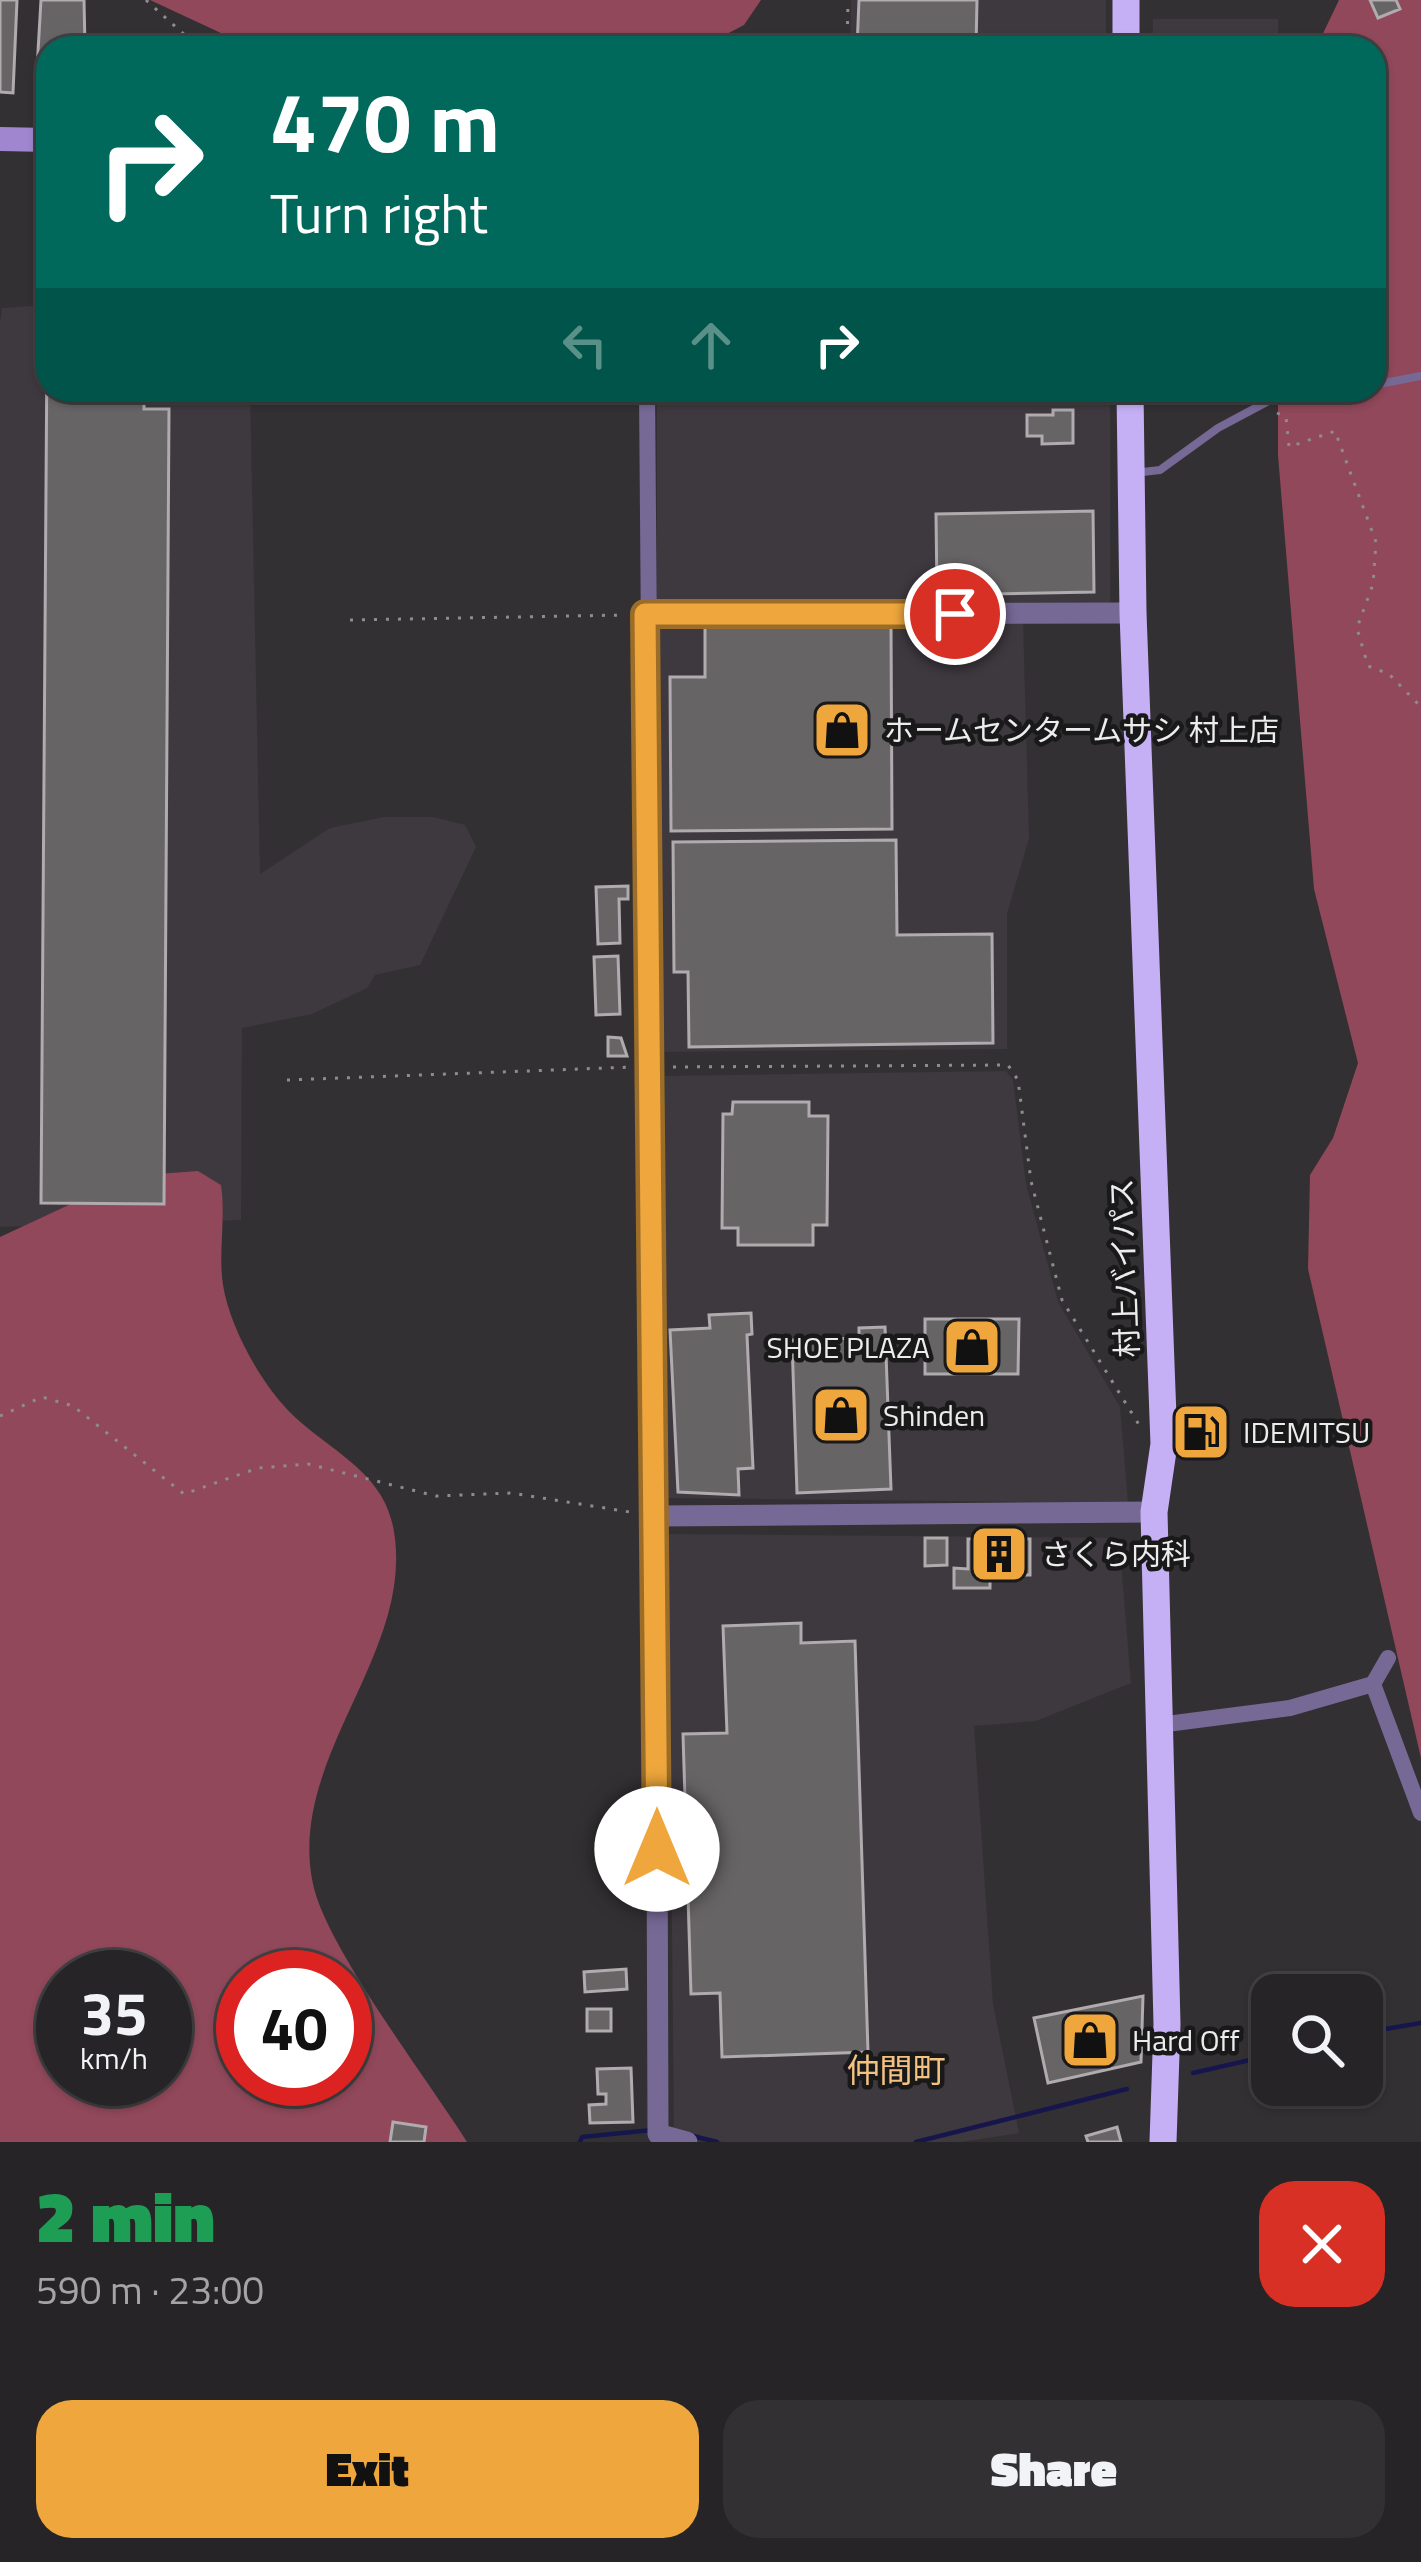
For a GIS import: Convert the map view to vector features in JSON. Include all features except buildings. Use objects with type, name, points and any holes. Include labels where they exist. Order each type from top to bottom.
[{"type":"highway","points":[[1126,0],[1126,36]]},
{"type":"highway","name":"村上バイパス","points":[[1130,402],[1132,613],[1164,1444],[1154,1512],[1167,2024],[1163,2142]]},
{"type":"main road","points":[[0,139],[36,140]]},
{"type":"street","points":[[647,402],[658,2138],[687,2142]]},
{"type":"street","points":[[645,614],[1132,613]]},
{"type":"street","points":[[656,1516],[1154,1512]]},
{"type":"street","points":[[1159,1725],[1290,1708],[1373,1684],[1388,1658]]},
{"type":"street","points":[[1373,1684],[1421,1813]]},
{"type":"lane","points":[[1386,383],[1421,376]]},
{"type":"lane","points":[[1131,473],[1160,470],[1260,403]]},
{"type":"path","points":[[146,0],[186,36]]},
{"type":"path","points":[[847,36],[848,0]]},
{"type":"path","points":[[1260,403],[1286,417],[1289,447],[1335,431],[1376,542],[1373,584],[1357,628],[1367,666],[1389,674],[1421,707]]},
{"type":"path","points":[[350,620],[645,614]]},
{"type":"path","points":[[287,1080],[649,1067],[1008,1065],[1018,1080],[1031,1181],[1062,1300],[1144,1434],[1164,1444]]},
{"type":"path","points":[[0,1416],[42,1397],[73,1406],[184,1494],[258,1468],[308,1464],[436,1496],[512,1492],[656,1516]]},
{"type":"shaded area","points":[[150,0],[761,0],[744,25],[723,36],[227,36]]},
{"type":"shaded area","points":[[851,0],[1106,0],[1106,36],[850,36]]},
{"type":"shaded area","points":[[1339,0],[1421,0],[1421,1758],[1308,1269],[1310,1175],[1333,1138],[1358,1063],[1314,889],[1278,455],[1278,402],[1386,402],[1386,36],[1322,36]]},
{"type":"shaded area","points":[[1153,19],[1278,19],[1278,36],[1153,36]]},
{"type":"shaded area","points":[[36,306],[36,402],[250,402],[260,874],[330,828],[384,817],[433,817],[465,825],[476,847],[420,965],[375,975],[367,988],[312,1014],[242,1028],[241,1220],[0,1227],[2,308]]},
{"type":"shaded area","points":[[657,402],[1110,402],[1110,603],[657,604]]},
{"type":"shaded area","name":"ホームセンタームサシ 村上店","points":[[656,619],[1023,621],[1029,838],[1007,914],[1007,1049],[656,1052],[660,893]]},
{"type":"shaded area","points":[[1006,1071],[1013,1080],[1026,1184],[1058,1302],[1120,1407],[1128,1503],[663,1498],[665,1076]]},
{"type":"shaded area","points":[[198,1171],[221,1185],[223,1285],[246,1350],[285,1407],[376,1488],[393,1526],[396,1572],[372,1661],[318,1792],[310,1837],[313,1884],[342,1950],[216,1950],[216,2106],[372,2106],[372,2000],[467,2142],[0,2142],[0,1237],[131,1176]]},
{"type":"shaded area","points":[[668,1534],[1119,1538],[1131,1683],[1036,1721],[974,1726],[993,2004],[1019,2133],[961,2142],[723,2142],[674,2129]]},
{"type":"waterway","points":[[1383,2029],[1421,2023]]},
{"type":"waterway","points":[[1193,2073],[1251,2060]]},
{"type":"waterway","points":[[916,2142],[1127,2089]]},
{"type":"waterway","points":[[580,2142],[582,2137],[652,2130]]},
{"type":"waterway","points":[[693,2136],[717,2142]]},
{"type":"place","name":"ホームセンタームサシ 村上店","points":[[842,730]]},
{"type":"place","name":"SHOE PLAZA","points":[[972,1347]]},
{"type":"place","name":"Shinden","points":[[841,1415]]},
{"type":"place","name":"IDEMITSU","points":[[1201,1432]]},
{"type":"place","name":"さくら内科","points":[[999,1554]]},
{"type":"place","name":"Hard Off","points":[[1090,2040]]},
{"type":"district","name":"仲間町","points":[[896,2070]]},
{"type":"route","points":[[657,1849],[655,1257],[645,614],[955,614]]}]
